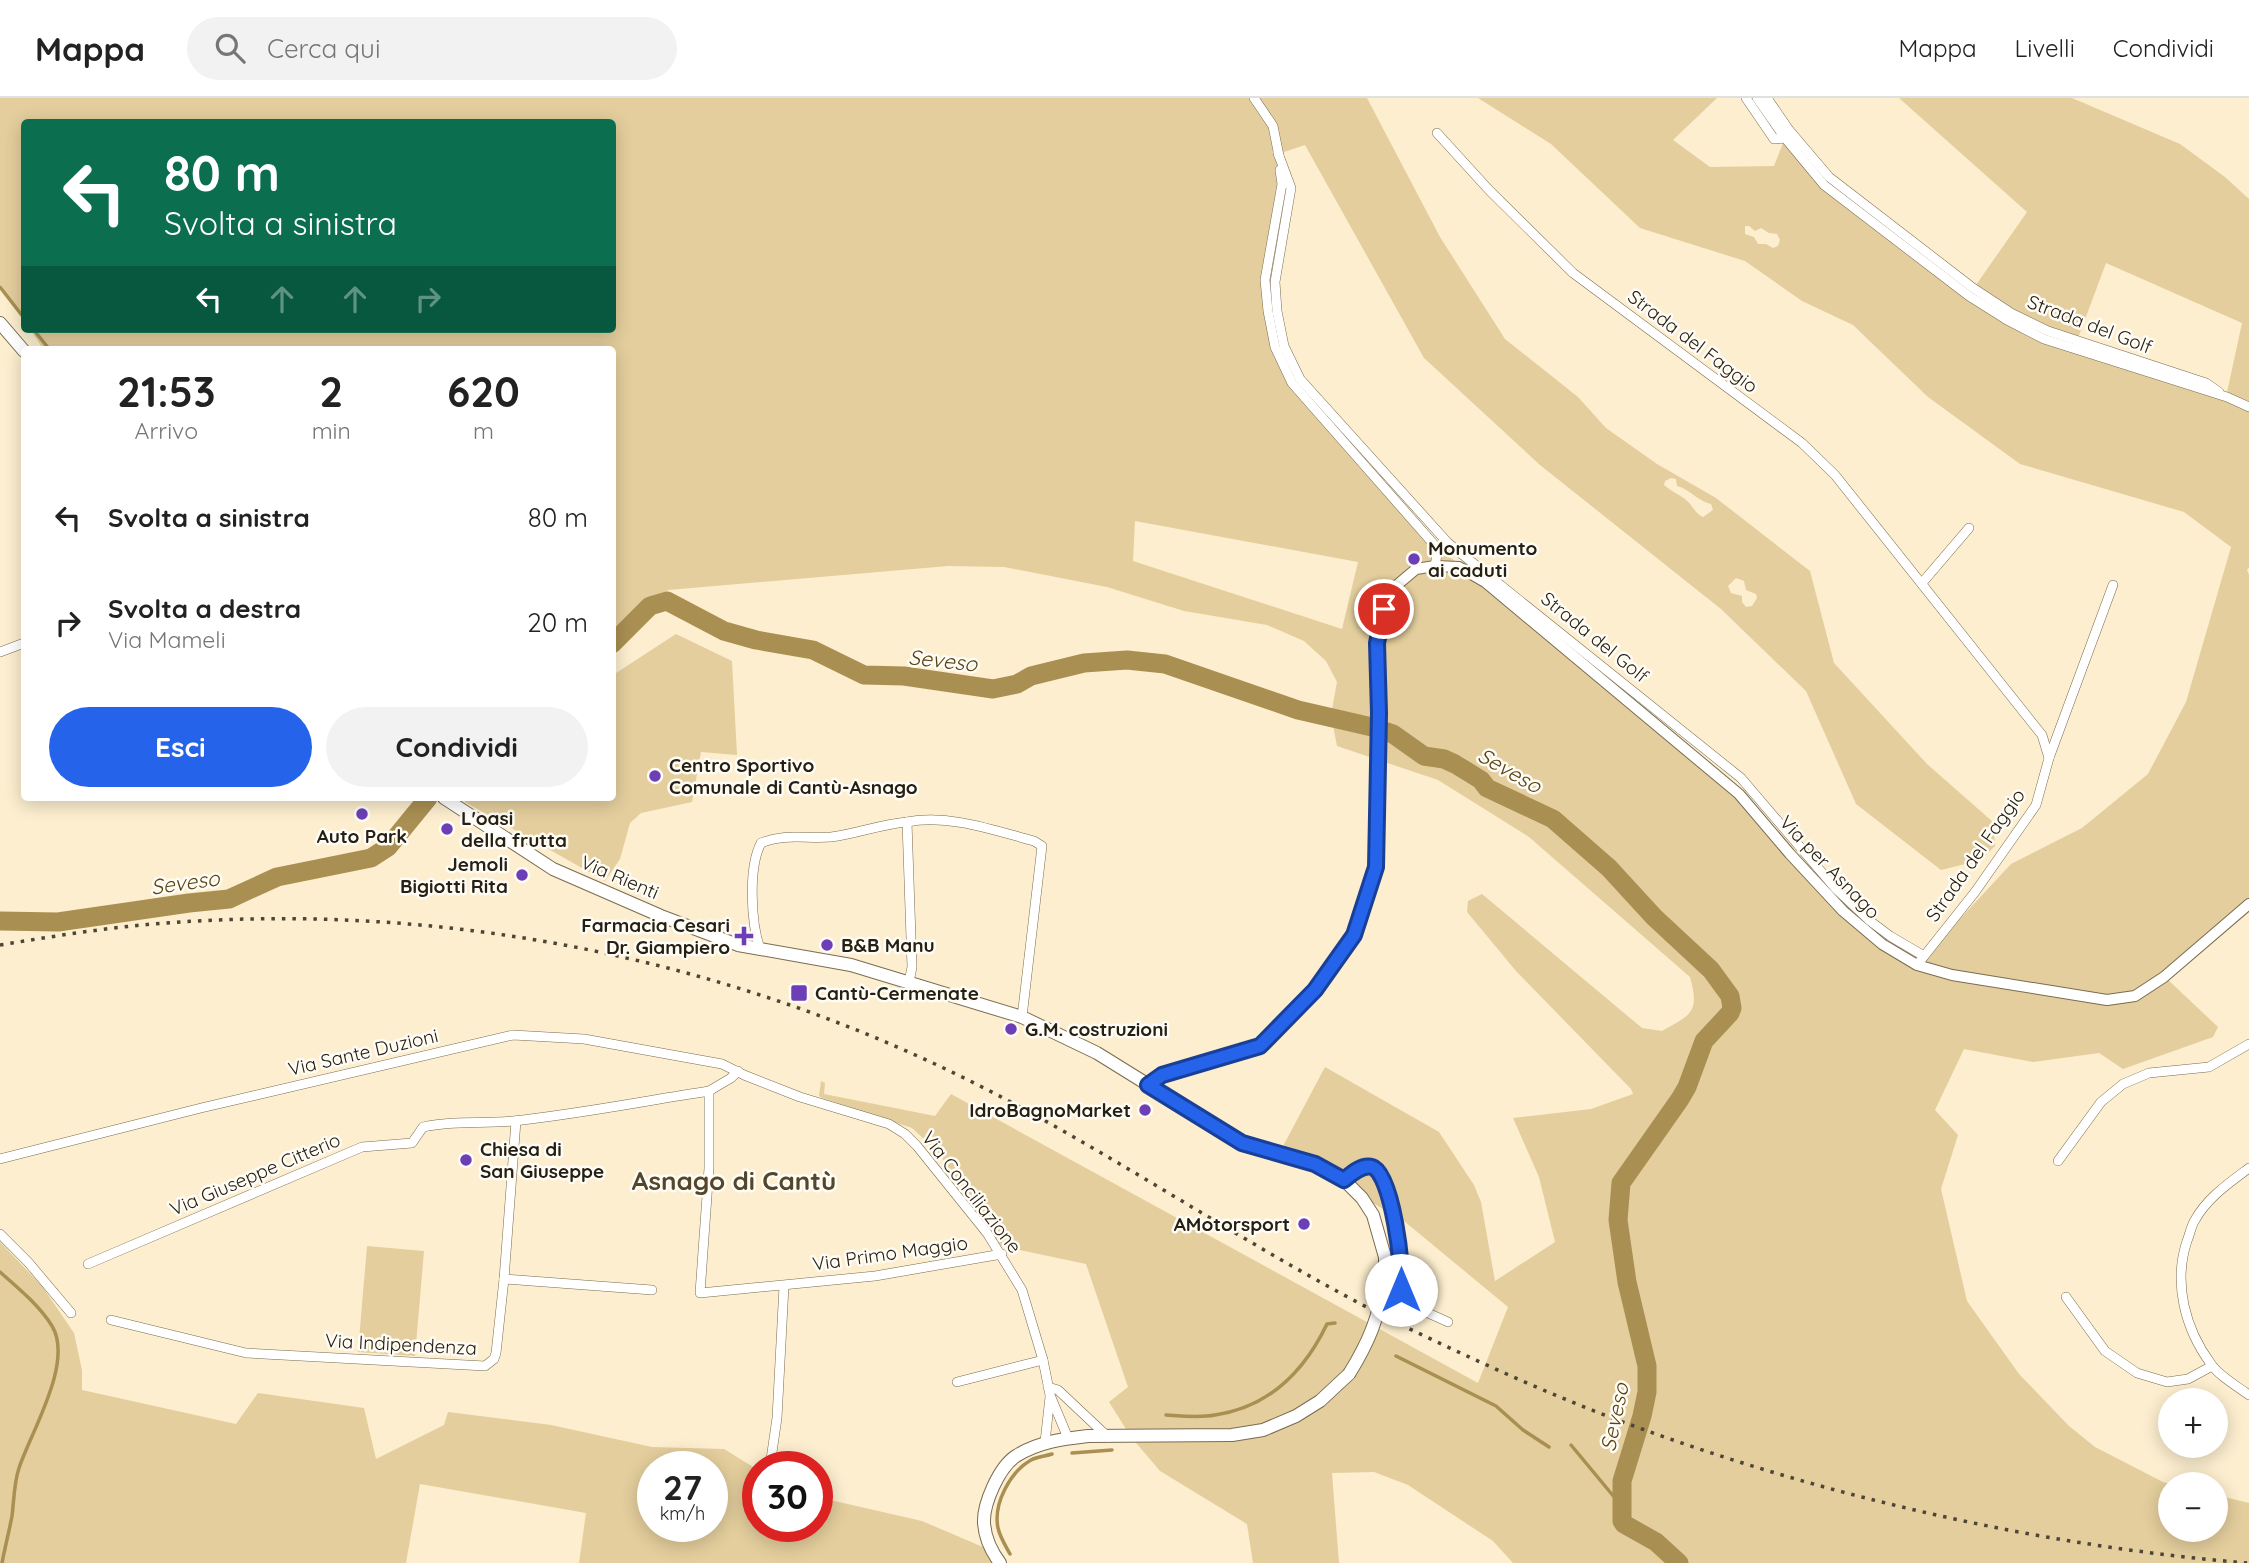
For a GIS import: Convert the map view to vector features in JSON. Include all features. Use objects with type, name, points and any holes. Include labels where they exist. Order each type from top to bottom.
[{"type":"main road","points":[[0,323],[21,348]]},
{"type":"main road","name":"Via Rienti","points":[[447,801],[553,869],[725,941],[851,965],[1023,1017],[1097,1053],[1242,1143],[1315,1164],[1344,1180]]},
{"type":"main road","points":[[1000,1563],[990,1550],[984,1523],[987,1502],[998,1477],[1013,1457],[1045,1442],[1068,1438],[1232,1435],[1263,1430],[1296,1416],[1320,1401],[1349,1374],[1366,1348],[1376,1323],[1385,1279],[1385,1257],[1373,1215],[1362,1198],[1344,1180]]},
{"type":"street","name":"Strada del Golf","points":[[1254,98],[1273,126],[1282,184],[1265,280],[1275,347],[1292,383],[1438,548],[1435,566]]},
{"type":"street","name":"Strada del Golf","points":[[1746,98],[1774,139],[1785,138]]},
{"type":"street","name":"Strada del Golf","points":[[1757,98],[1785,138],[1824,185],[1969,296],[2007,320],[2044,339],[2227,397],[2249,407]]},
{"type":"street","name":"Strada del Golf","points":[[1767,98],[1789,130],[1829,177],[1973,288],[2011,313],[2048,331],[2206,383],[2227,397]]},
{"type":"street","name":"Strada del Faggio","points":[[1437,133],[1489,190],[1573,273],[1802,443],[1835,475],[2042,736],[2049,758]]},
{"type":"street","name":"Strada del Golf","points":[[1278,153],[1291,188],[1275,282],[1277,311],[1284,346],[1300,379],[1448,543],[1741,778],[1836,889],[1870,921],[1921,961]]},
{"type":"street","points":[[1922,583],[1969,528]]},
{"type":"street","points":[[1148,1085],[1162,1075],[1260,1046],[1315,990],[1354,935],[1376,867],[1379,713],[1377,643],[1384,609],[1398,585],[1416,569],[1435,566]]},
{"type":"street","name":"Via per Asnago","points":[[1435,566],[1459,567],[1485,582],[1739,794],[1843,911],[1881,944],[1952,975],[2107,1000],[2135,996],[2164,977],[2249,904]]},
{"type":"street","name":"Strada del Faggio","points":[[1921,961],[1975,892],[2036,805],[2049,758],[2113,585]]},
{"type":"street","points":[[0,652],[21,644]]},
{"type":"street","points":[[760,949],[754,918],[754,862],[761,843],[776,837],[833,836],[890,823],[924,819],[965,823],[1034,841],[1042,846],[1023,1017]]},
{"type":"street","points":[[907,822],[912,967],[909,982]]},
{"type":"street","name":"Via Sante Duzioni","points":[[0,1160],[214,1105],[513,1035],[583,1039],[722,1064],[738,1070]]},
{"type":"street","points":[[2058,1161],[2101,1102],[2123,1084],[2149,1073],[2209,1067],[2249,1044]]},
{"type":"street","points":[[516,1121],[709,1091],[731,1078],[738,1070]]},
{"type":"street","name":"Via Conciliazione","points":[[738,1070],[744,1075],[800,1097],[889,1124],[917,1146],[1002,1254],[1022,1290],[1043,1360],[1049,1391]]},
{"type":"street","name":"Via Primo Maggio","points":[[709,1091],[709,1168],[701,1293],[876,1276],[1002,1254]]},
{"type":"street","name":"Via Giuseppe Citterio","points":[[88,1264],[362,1147],[412,1143],[423,1127],[444,1122],[479,1124],[516,1121]]},
{"type":"street","name":"Via Indipendenza","points":[[111,1320],[246,1353],[485,1366],[494,1359],[496,1353],[516,1121]]},
{"type":"street","points":[[1344,1180],[1368,1166],[1379,1172],[1390,1204],[1402,1257],[1401,1298],[1408,1304],[1448,1322]]},
{"type":"street","points":[[2249,1168],[2216,1194],[2194,1221],[2183,1254],[2180,1280],[2183,1303],[2192,1330],[2212,1366],[2249,1395]]},
{"type":"street","points":[[0,1234],[28,1262],[71,1313]]},
{"type":"street","points":[[504,1279],[652,1290]]},
{"type":"street","points":[[772,1451],[778,1407],[784,1286]]},
{"type":"street","points":[[2066,1297],[2105,1351],[2137,1373],[2167,1382],[2188,1379],[2212,1366]]},
{"type":"street","points":[[957,1382],[1043,1360]]},
{"type":"street","points":[[1049,1391],[1058,1390],[1108,1437]]},
{"type":"street","points":[[1049,1391],[1068,1438]]},
{"type":"street","points":[[1045,1442],[1049,1391]]},
{"type":"shaded area","points":[[0,98],[1367,98],[1440,237],[1505,339],[1578,397],[1606,428],[1657,464],[1716,498],[1810,571],[1834,663],[1927,764],[1993,822],[1995,846],[1981,860],[1941,870],[1856,804],[1806,691],[1721,609],[1540,465],[1424,358],[1305,145],[1278,154],[1282,184],[1265,280],[1275,347],[1292,383],[1438,549],[1485,582],[1739,794],[1843,911],[1917,965],[2011,864],[2082,828],[2148,774],[2186,702],[2231,547],[2184,512],[2020,464],[1928,397],[1853,325],[1802,301],[1745,261],[1640,228],[1551,144],[1478,98],[1717,98],[1673,140],[1710,167],[1774,166],[1785,138],[1824,185],[1969,295],[2027,212],[1899,98],[2072,98],[2180,144],[2225,177],[2249,199],[2249,904],[2165,977],[2218,1027],[2213,1037],[2123,1069],[2099,1053],[2033,1062],[1964,1049],[1935,1110],[1958,1135],[1941,1189],[1967,1301],[2019,1374],[2069,1426],[2095,1447],[2158,1479],[2158,1542],[2228,1542],[2228,1498],[2249,1503],[2249,1563],[1513,1563],[1493,1541],[1408,1485],[1374,1472],[1332,1473],[1339,1563],[1253,1563],[1247,1524],[1160,1471],[1131,1437],[1109,1402],[1128,1387],[1086,1264],[1001,1246],[938,1152],[912,1128],[822,1098],[819,1096],[821,1081],[825,1083],[824,1094],[935,1116],[951,1094],[1478,1383],[1508,1307],[1404,1221],[1281,1150],[1325,1067],[1439,1132],[1474,1185],[1481,1202],[1495,1281],[1555,1242],[1539,1177],[1513,1118],[1591,1109],[1633,1094],[1516,971],[1467,912],[1468,901],[1482,894],[1642,1028],[1662,1031],[1691,1011],[1694,998],[1690,977],[1529,837],[1438,780],[1337,746],[1331,715],[1337,682],[1326,661],[1304,641],[1267,625],[1184,611],[1107,587],[1004,567],[948,566],[668,590],[616,638],[616,346],[41,346],[33,333],[616,333],[616,119],[21,119],[21,316],[0,284]],"holes":[[[1745,226],[1755,231],[1761,228],[1777,234],[1780,240],[1778,246],[1773,248],[1758,244],[1754,237],[1745,234]],[[2106,263],[2242,323],[2226,397],[2074,349]],[[1676,479],[1677,486],[1711,504],[1713,510],[1703,517],[1685,499],[1664,485],[1665,481]],[[1135,521],[1358,562],[1342,629],[1133,561]],[[1736,578],[1744,581],[1746,590],[1756,594],[1757,598],[1752,606],[1746,607],[1742,596],[1731,593],[1728,586]]]},
{"type":"shaded area","name":"Centro Sportivo Comunale di Cantù-Asnago","points":[[676,634],[732,661],[737,755],[701,752],[692,802],[641,813],[630,823],[620,859],[605,881],[465,802],[616,801],[616,673]]},
{"type":"shaded area","points":[[0,1242],[42,1286],[74,1333],[82,1370],[82,1390],[236,1424],[258,1393],[364,1408],[376,1459],[444,1425],[448,1412],[551,1425],[652,1447],[724,1449],[727,1451],[637,1451],[637,1542],[728,1542],[728,1451],[742,1460],[742,1542],[833,1542],[833,1501],[922,1521],[990,1550],[1000,1563],[579,1563],[586,1513],[420,1484],[406,1563],[0,1563]]},
{"type":"shaded area","points":[[367,1246],[424,1251],[415,1356],[358,1352]]},
{"type":"waterway","points":[[0,287],[21,314]]},
{"type":"waterway","points":[[36,333],[47,346]]},
{"type":"waterway","name":"Seveso","points":[[616,640],[650,606],[667,601],[724,631],[756,640],[813,650],[864,675],[904,676],[993,689],[1084,663],[1127,660],[1165,664],[1298,710],[1393,734],[1424,756],[1455,764],[1481,780],[1487,788],[1553,819],[1609,868],[1654,917],[1711,970],[1730,996],[1730,1013],[1704,1041],[1687,1087],[1621,1183],[1618,1220],[1627,1282],[1647,1366],[1647,1392],[1642,1416],[1622,1481],[1622,1521],[1656,1542],[1679,1563]]},
{"type":"waterway","name":"Seveso","points":[[0,921],[58,922],[229,899],[277,877],[371,858],[388,847],[426,801]]},
{"type":"waterway","points":[[0,1272],[47,1318],[57,1341],[58,1358],[48,1397],[17,1474],[2,1563]]},
{"type":"waterway","points":[[1166,1415],[1209,1416],[1252,1404],[1268,1395],[1296,1372],[1327,1324],[1335,1323]]},
{"type":"waterway","points":[[1396,1356],[1496,1406],[1523,1430],[1549,1447]]},
{"type":"waterway","points":[[1571,1445],[1622,1503]]},
{"type":"waterway","points":[[1072,1453],[1112,1450]]},
{"type":"waterway","points":[[1010,1554],[998,1528],[1001,1499],[1010,1480],[1023,1465],[1052,1454]]},
{"type":"railway","points":[[0,945],[103,929],[166,923],[275,919],[384,922],[492,933],[599,952],[704,978],[808,1011],[909,1052],[1058,1128],[1258,1247],[1360,1304],[1497,1370],[1613,1418],[1789,1477],[1940,1516],[2094,1545],[2247,1563]]},
{"type":"place","name":"Monumento ai caduti","points":[[1414,559]]},
{"type":"place","name":"Centro Sportivo Comunale di Cantù-Asnago","points":[[655,776]]},
{"type":"place","name":"Auto Park","points":[[362,814]]},
{"type":"place","name":"L'oasi della frutta","points":[[447,829]]},
{"type":"place","name":"Jemoli Bigiotti Rita","points":[[522,875]]},
{"type":"place","name":"Farmacia Cesari Dr. Giampiero","points":[[744,936]]},
{"type":"place","name":"B&B Manu","points":[[827,945]]},
{"type":"place","name":"Cantù-Cermenate","points":[[799,993]]},
{"type":"place","name":"G.M. costruzioni","points":[[1011,1029]]},
{"type":"place","name":"IdroBagnoMarket","points":[[1145,1110]]},
{"type":"place","name":"Chiesa di San Giuseppe","points":[[466,1160]]},
{"type":"place","name":"AMotorsport","points":[[1304,1224]]},
{"type":"district","name":"Asnago di Cantù","points":[[734,1180]]},
{"type":"route","points":[[1384,609],[1377,643],[1379,713],[1376,867],[1354,935],[1315,990],[1260,1046],[1162,1075],[1148,1085],[1242,1143],[1315,1164],[1344,1180],[1368,1166],[1377,1169],[1382,1176],[1390,1204],[1402,1257],[1401,1290]]}]
